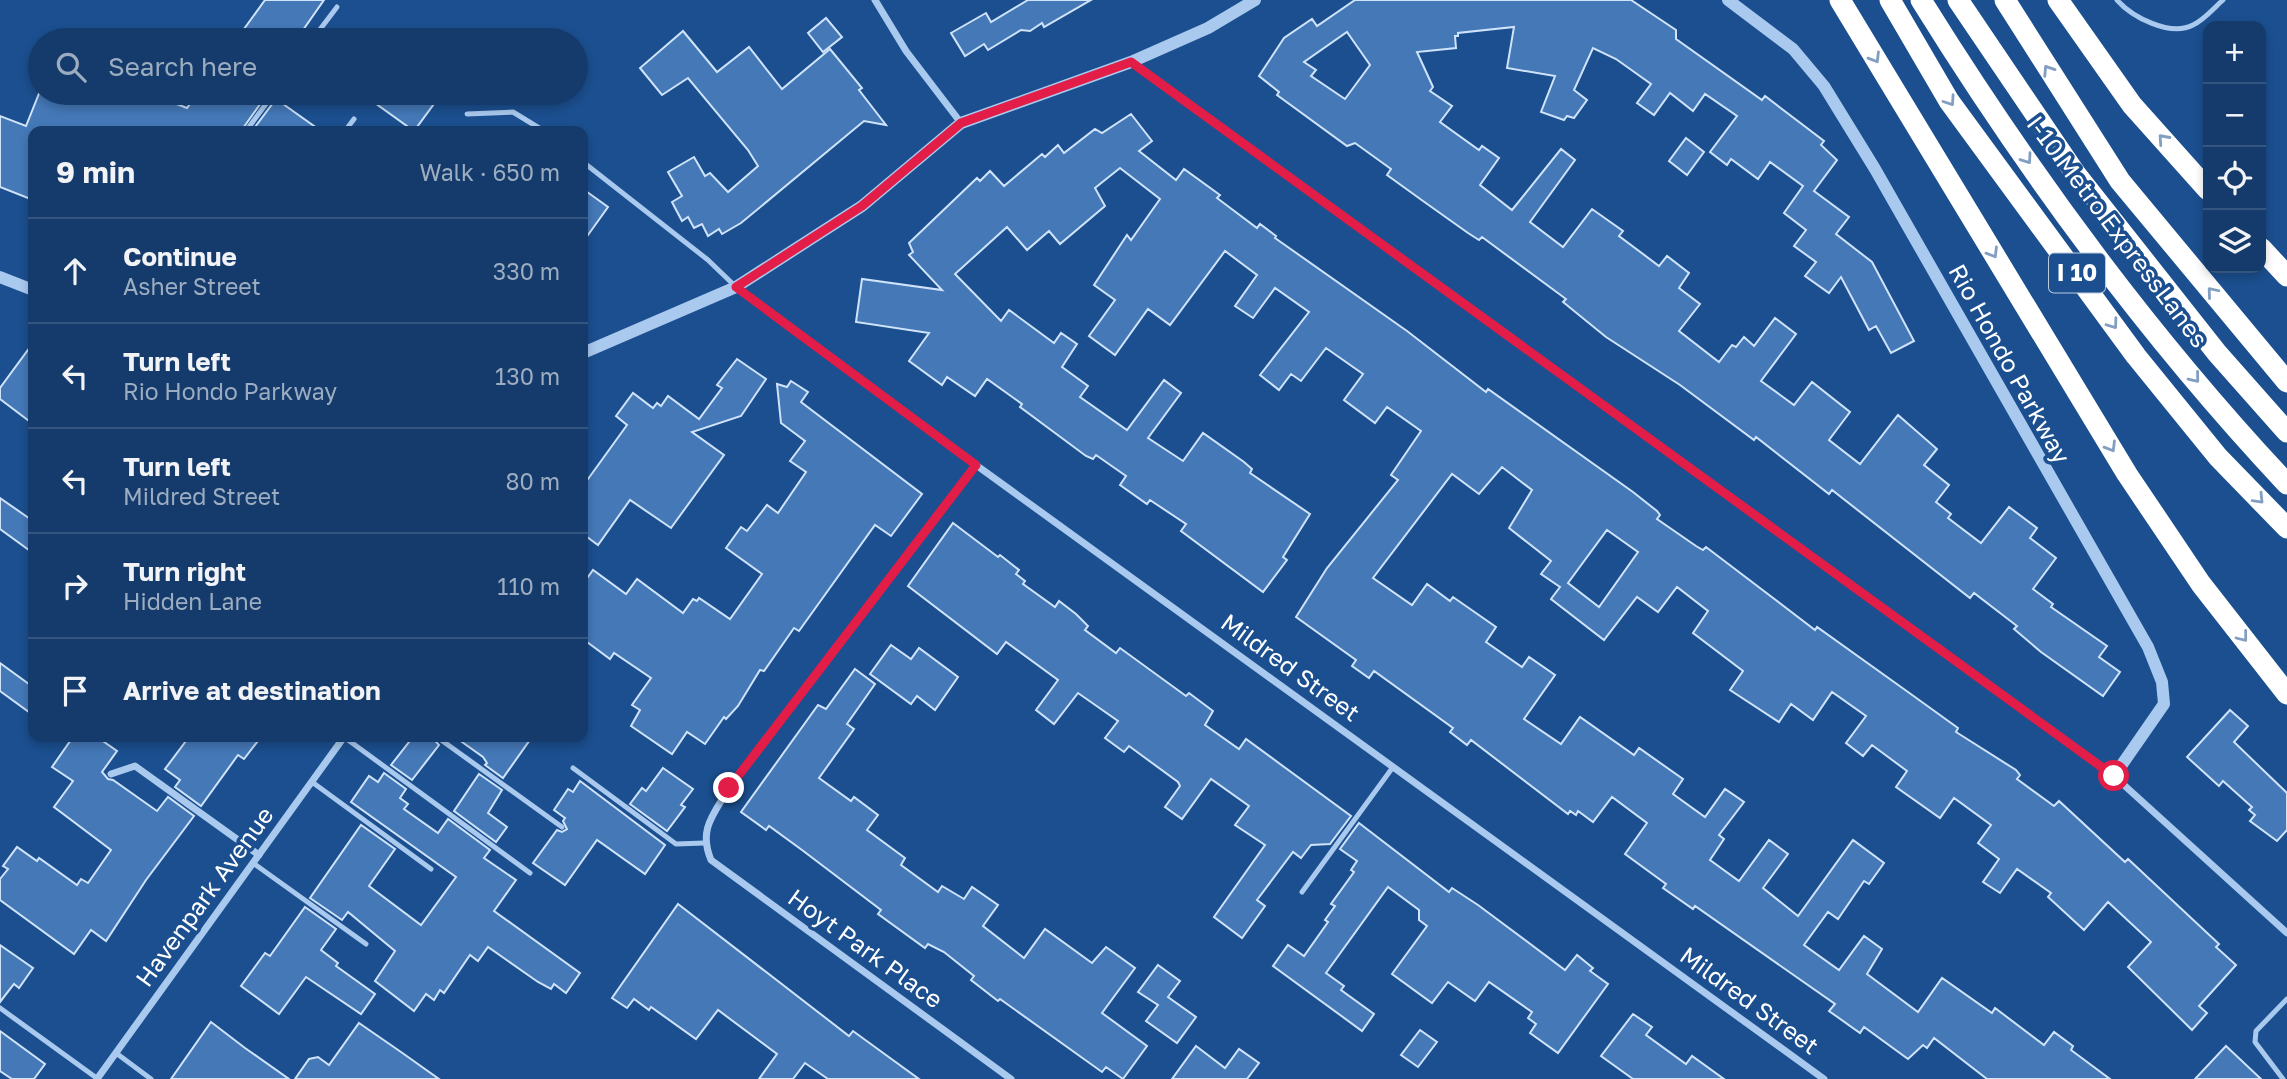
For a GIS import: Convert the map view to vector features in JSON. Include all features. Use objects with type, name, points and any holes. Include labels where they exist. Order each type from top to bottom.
[{"type":"highway","points":[[1840,0],[2127,474],[2201,583],[2287,694]]},
{"type":"highway","name":"I 10","points":[[1890,0],[1949,101],[2136,356],[2218,457],[2287,528]]},
{"type":"highway","name":"I-10 Metro ExpressLanes","points":[[1921,0],[1970,79],[2059,203],[2237,429],[2287,484]]},
{"type":"highway","name":"I-10 Metro ExpressLanes","points":[[1958,0],[2075,173],[2217,353],[2287,432]]},
{"type":"highway","points":[[2005,0],[2120,181],[2287,382]]},
{"type":"highway","points":[[2058,0],[2132,104],[2203,184]]},
{"type":"highway","points":[[2266,253],[2287,276]]},
{"type":"street","points":[[874,0],[906,51],[961,123]]},
{"type":"street","points":[[588,351],[736,287],[862,206],[961,123],[1131,62],[1208,28],[1255,0]]},
{"type":"street","name":"Rio Hondo Parkway","points":[[1728,0],[1793,49],[1824,86],[1875,169],[2148,647],[2162,682],[2164,704],[2114,776]]},
{"type":"street","points":[[1131,62],[2114,776],[2287,933]]},
{"type":"street","points":[[0,277],[28,288]]},
{"type":"street","name":"Mildred Street","points":[[736,287],[976,465],[1824,1079]]},
{"type":"street","points":[[704,843],[707,826],[729,788],[976,465]]},
{"type":"street","name":"Havenpark Avenue","points":[[97,1079],[340,742]]},
{"type":"street","points":[[111,774],[135,766],[259,855]]},
{"type":"street","name":"Hoyt Park Place","points":[[704,843],[711,860],[1011,1079]]},
{"type":"lane","points":[[2117,0],[2154,24],[2182,28],[2192,26],[2224,0]]},
{"type":"lane","points":[[321,28],[337,7]]},
{"type":"lane","points":[[250,126],[265,105]]},
{"type":"lane","points":[[467,114],[513,112],[536,126]]},
{"type":"lane","points":[[349,126],[354,119]]},
{"type":"lane","points":[[588,166],[708,260],[736,287]]},
{"type":"lane","points":[[351,742],[530,873]]},
{"type":"lane","points":[[444,742],[562,827]]},
{"type":"lane","points":[[1302,892],[1393,767]]},
{"type":"lane","points":[[573,768],[676,844],[704,843]]},
{"type":"lane","points":[[312,782],[431,869]]},
{"type":"lane","points":[[253,863],[366,944]]},
{"type":"lane","points":[[2283,1079],[2255,1042],[2256,1031],[2287,999]]},
{"type":"lane","points":[[0,1008],[97,1079]]},
{"type":"lane","points":[[116,1053],[151,1079]]},
{"type":"building","points":[[265,0],[324,0],[304,28],[245,28]]},
{"type":"building","points":[[1028,0],[1091,0],[1044,27],[1042,23],[1030,31],[1021,30],[988,50],[984,44],[965,56],[951,33],[986,13],[991,22]]},
{"type":"building","points":[[1355,0],[1631,0],[1676,30],[1676,39],[1762,100],[1765,96],[1824,141],[1821,145],[1837,160],[1814,191],[1849,217],[1836,234],[1872,262],[1914,341],[1891,353],[1876,326],[1869,330],[1841,277],[1829,293],[1805,276],[1816,262],[1794,246],[1806,230],[1784,213],[1803,186],[1770,162],[1758,179],[1731,159],[1727,165],[1710,152],[1737,116],[1705,94],[1693,111],[1670,93],[1654,115],[1637,103],[1651,84],[1616,59],[1593,48],[1574,90],[1587,100],[1574,118],[1567,116],[1564,120],[1541,112],[1555,76],[1507,68],[1514,27],[1458,33],[1458,36],[1455,36],[1456,48],[1417,52],[1433,87],[1430,91],[1452,106],[1440,122],[1479,150],[1482,146],[1499,158],[1480,185],[1512,210],[1561,149],[1575,160],[1530,222],[1563,247],[1592,209],[1623,231],[1619,236],[1659,266],[1667,256],[1689,273],[1679,288],[1700,304],[1679,331],[1719,362],[1732,345],[1736,347],[1744,337],[1754,346],[1775,318],[1796,334],[1761,381],[1794,405],[1812,382],[1850,412],[1829,440],[1860,464],[1898,415],[1937,449],[1924,465],[1949,485],[1936,502],[1951,514],[1948,518],[1981,543],[2009,507],[2037,528],[2030,538],[2056,558],[2033,589],[2053,604],[2051,607],[2107,646],[2099,657],[2120,672],[2103,696],[2041,652],[2014,629],[2017,626],[1974,593],[1970,598],[1832,490],[1829,494],[1756,437],[1754,440],[1680,385],[1606,337],[1563,302],[1566,299],[1482,237],[1479,240],[1468,233],[1387,175],[1391,169],[1355,143],[1347,146],[1277,95],[1279,92],[1259,76],[1284,38],[1312,19],[1317,26]],"holes":[[[1347,32],[1370,65],[1345,99],[1311,76],[1316,70],[1304,62]]]},
{"type":"building","points":[[826,18],[842,37],[823,52],[808,33]]},
{"type":"building","points":[[683,31],[717,72],[749,47],[782,89],[830,49],[862,88],[859,90],[886,125],[864,121],[741,223],[722,234],[719,229],[708,236],[702,224],[694,228],[688,217],[682,221],[672,202],[682,196],[668,172],[694,157],[705,176],[710,173],[728,192],[758,166],[748,150],[688,78],[662,95],[640,68]]},
{"type":"building","points":[[34,105],[179,105],[187,108],[189,105],[259,105],[245,126],[28,126],[28,198],[0,187],[0,116],[26,126]]},
{"type":"building","points":[[272,105],[284,105],[314,126],[256,126]]},
{"type":"building","points":[[378,105],[433,105],[418,126],[407,126]]},
{"type":"building","points":[[1131,114],[1152,141],[1139,151],[1176,180],[1184,169],[1220,195],[1217,198],[1257,228],[1260,224],[1276,236],[1275,238],[1407,331],[1486,392],[1488,389],[1633,492],[1657,511],[1660,515],[1657,519],[1703,550],[1706,547],[1815,630],[1817,627],[1958,728],[1956,732],[2016,770],[2020,775],[2017,779],[2054,806],[2059,801],[2125,862],[2128,859],[2219,944],[2216,947],[2236,965],[2199,1006],[2207,1013],[2192,1030],[2128,967],[2151,942],[2108,902],[2084,930],[2048,897],[2051,893],[2017,869],[2000,893],[1983,882],[1999,859],[1978,843],[1991,825],[1954,798],[1940,818],[1896,787],[1907,771],[1872,745],[1863,756],[1846,743],[1866,716],[1832,692],[1813,720],[1791,704],[1779,722],[1730,690],[1743,671],[1693,633],[1708,611],[1677,587],[1658,612],[1637,597],[1604,640],[1551,599],[1560,587],[1541,574],[1551,561],[1509,528],[1532,490],[1502,467],[1479,494],[1452,474],[1373,578],[1412,605],[1427,584],[1450,601],[1453,597],[1496,627],[1486,642],[1522,667],[1529,657],[1555,675],[1524,719],[1561,744],[1580,717],[1634,755],[1639,748],[1683,779],[1673,794],[1705,817],[1725,789],[1744,802],[1719,835],[1724,839],[1710,860],[1739,881],[1769,840],[1788,854],[1763,888],[1798,916],[1853,840],[1884,863],[1869,884],[1864,881],[1838,919],[1828,912],[1804,945],[1839,970],[1864,936],[1882,949],[1867,974],[1918,1012],[1942,978],[1992,1013],[1995,1008],[2044,1045],[2054,1032],[2073,1046],[2071,1050],[2110,1079],[1987,1079],[1934,1038],[1927,1048],[1923,1045],[1908,1059],[1864,1027],[1860,1033],[1829,1011],[1835,1004],[1695,906],[1693,909],[1663,888],[1666,884],[1625,854],[1647,823],[1612,797],[1593,822],[1578,811],[1576,815],[1570,811],[1568,814],[1471,740],[1467,745],[1450,732],[1453,728],[1374,671],[1369,678],[1352,666],[1356,660],[1296,617],[1327,568],[1398,480],[1391,475],[1421,431],[1387,407],[1375,423],[1344,400],[1363,374],[1326,348],[1301,381],[1291,374],[1279,390],[1260,375],[1309,312],[1275,288],[1253,318],[1235,306],[1257,275],[1225,251],[1170,325],[1148,309],[1115,355],[1089,336],[1115,300],[1094,285],[1127,235],[1131,240],[1160,199],[1120,168],[1095,188],[1105,206],[1060,244],[1049,231],[1027,250],[1007,227],[955,274],[1001,321],[1009,310],[1054,343],[1061,333],[1077,344],[1062,367],[1088,386],[1080,397],[1127,430],[1164,380],[1181,393],[1148,438],[1183,461],[1203,433],[1244,462],[1252,469],[1250,473],[1310,514],[1283,557],[1287,560],[1263,592],[1181,531],[1186,524],[1150,500],[1147,504],[1120,485],[1126,476],[1096,455],[1093,459],[1086,456],[987,379],[975,396],[947,377],[942,385],[909,361],[929,333],[856,322],[862,279],[942,290],[909,255],[913,252],[909,243],[977,178],[980,181],[990,171],[1004,186],[1042,154],[1045,157],[1058,145],[1064,153],[1095,129],[1102,133]],"holes":[[[1607,530],[1638,552],[1599,607],[1568,583]]]},
{"type":"building","points":[[1686,138],[1704,152],[1687,175],[1669,161]]},
{"type":"building","points":[[588,193],[608,207],[588,235]]},
{"type":"building","points":[[28,350],[28,420],[0,399],[0,388]]},
{"type":"building","points":[[737,359],[766,379],[741,416],[692,432],[724,455],[671,528],[630,500],[598,545],[588,538],[588,479],[627,425],[616,416],[633,393],[653,408],[657,403],[661,406],[668,396],[699,419],[722,388],[717,385]]},
{"type":"building","points":[[791,381],[808,392],[801,402],[922,494],[891,536],[875,525],[799,631],[794,628],[764,671],[760,670],[738,706],[726,719],[724,717],[705,744],[687,732],[672,754],[631,726],[640,710],[632,705],[651,678],[614,653],[610,659],[588,643],[588,577],[593,570],[626,594],[637,579],[683,613],[693,599],[697,601],[699,598],[730,619],[762,574],[726,548],[741,527],[747,531],[767,505],[778,513],[806,472],[790,461],[805,441],[781,423],[777,384],[787,387]]},
{"type":"building","points":[[0,498],[28,518],[28,549],[0,529]]},
{"type":"building","points":[[953,523],[1019,570],[1016,574],[1025,581],[1023,584],[1055,607],[1059,601],[1076,614],[1088,626],[1085,630],[1116,653],[1120,648],[1186,696],[1189,693],[1213,711],[1205,725],[1239,749],[1246,739],[1351,816],[1330,844],[1311,845],[1301,858],[1293,852],[1257,900],[1265,906],[1242,938],[1214,917],[1265,845],[1235,825],[1249,806],[1211,779],[1182,819],[1165,807],[1180,786],[1178,782],[1129,746],[1124,752],[1105,738],[1118,721],[1078,693],[1054,724],[1036,710],[1058,680],[1006,642],[997,654],[908,586]]},
{"type":"building","points":[[891,645],[911,659],[919,648],[958,677],[935,710],[917,696],[911,704],[870,674]]},
{"type":"building","points":[[0,663],[28,683],[28,711],[0,691]]},
{"type":"building","points":[[855,669],[875,684],[847,724],[854,729],[819,778],[851,801],[854,797],[878,815],[867,830],[905,858],[901,865],[938,892],[942,886],[964,899],[972,887],[998,905],[983,926],[1024,958],[1045,929],[1092,963],[1106,947],[1135,968],[1102,1013],[1147,1046],[1123,1079],[1106,1067],[1102,1072],[1000,999],[998,1001],[971,980],[974,976],[944,952],[928,944],[925,948],[878,914],[881,910],[802,850],[769,826],[766,830],[741,812],[818,705],[826,709]]},
{"type":"building","points":[[2230,710],[2248,726],[2234,742],[2287,793],[2287,830],[2277,841],[2250,821],[2255,815],[2249,810],[2252,807],[2223,781],[2219,786],[2187,757]]},
{"type":"building","points":[[70,742],[104,742],[117,751],[102,772],[108,779],[157,811],[168,797],[194,816],[146,880],[106,941],[91,930],[74,954],[0,900],[0,879],[8,869],[3,866],[17,847],[37,861],[39,858],[77,885],[81,879],[88,883],[111,850],[54,807],[73,781],[52,767]]},
{"type":"building","points":[[185,742],[257,742],[244,759],[238,755],[201,806],[175,787],[180,780],[165,769]]},
{"type":"building","points":[[409,742],[436,742],[439,745],[412,780],[391,765]]},
{"type":"building","points":[[462,742],[528,742],[503,778],[485,765],[487,763]]},
{"type":"building","points":[[663,768],[693,789],[681,805],[685,807],[667,831],[630,804],[642,788],[646,791]]},
{"type":"building","points":[[384,773],[406,789],[400,798],[408,804],[404,809],[438,833],[448,819],[490,850],[484,858],[516,880],[494,911],[580,973],[566,993],[554,984],[551,989],[538,982],[488,947],[478,961],[470,955],[444,993],[440,990],[434,1000],[426,994],[414,1011],[375,981],[395,951],[348,912],[342,920],[310,898],[361,825],[395,849],[369,886],[421,925],[456,877],[351,802],[369,776],[378,782]]},
{"type":"building","points":[[479,774],[502,790],[488,813],[507,827],[496,842],[454,811]]},
{"type":"building","points":[[580,781],[665,845],[645,874],[597,840],[565,885],[533,863],[557,830],[562,832],[567,829],[563,821],[565,818],[554,810],[568,789],[573,792]]},
{"type":"building","points":[[1359,823],[1449,892],[1452,888],[1478,905],[1565,970],[1577,955],[1593,968],[1590,971],[1608,984],[1558,1053],[1530,1033],[1536,1024],[1528,1018],[1532,1012],[1489,982],[1475,1001],[1448,982],[1432,1003],[1392,974],[1427,926],[1419,920],[1419,910],[1388,887],[1326,973],[1344,986],[1341,990],[1374,1014],[1362,1031],[1273,966],[1288,945],[1304,956],[1328,922],[1325,920],[1335,906],[1331,904],[1354,872],[1351,870],[1357,861],[1340,849]]},
{"type":"building","points":[[678,904],[849,1036],[853,1031],[919,1079],[828,1079],[805,1063],[793,1079],[759,1079],[777,1054],[718,1010],[696,1039],[651,1007],[649,1010],[634,999],[627,1008],[612,998]]},
{"type":"building","points":[[305,907],[336,929],[321,950],[338,963],[336,966],[375,994],[361,1014],[306,977],[279,1014],[241,986],[265,953],[270,956]]},
{"type":"building","points":[[0,945],[33,968],[19,988],[14,984],[0,1002]]},
{"type":"building","points":[[1158,965],[1180,981],[1168,997],[1196,1017],[1177,1043],[1146,1021],[1158,1005],[1138,992]]},
{"type":"building","points":[[1633,1014],[1652,1027],[1646,1035],[1686,1064],[1692,1056],[1724,1079],[1633,1079],[1601,1056]]},
{"type":"building","points":[[211,1022],[245,1048],[289,1079],[171,1079]]},
{"type":"building","points":[[359,1023],[439,1079],[295,1079],[309,1059],[318,1057],[329,1065]]},
{"type":"building","points":[[1420,1030],[1437,1042],[1418,1067],[1401,1055]]},
{"type":"building","points":[[0,1031],[45,1064],[34,1079],[12,1079],[0,1071]]},
{"type":"building","points":[[1196,1046],[1225,1068],[1239,1049],[1259,1063],[1247,1079],[1172,1079]]},
{"type":"building","points":[[2226,1046],[2261,1079],[2195,1079]]},
{"type":"route","points":[[729,788],[976,465],[736,287],[862,206],[961,123],[1131,62],[2114,776]]}]
